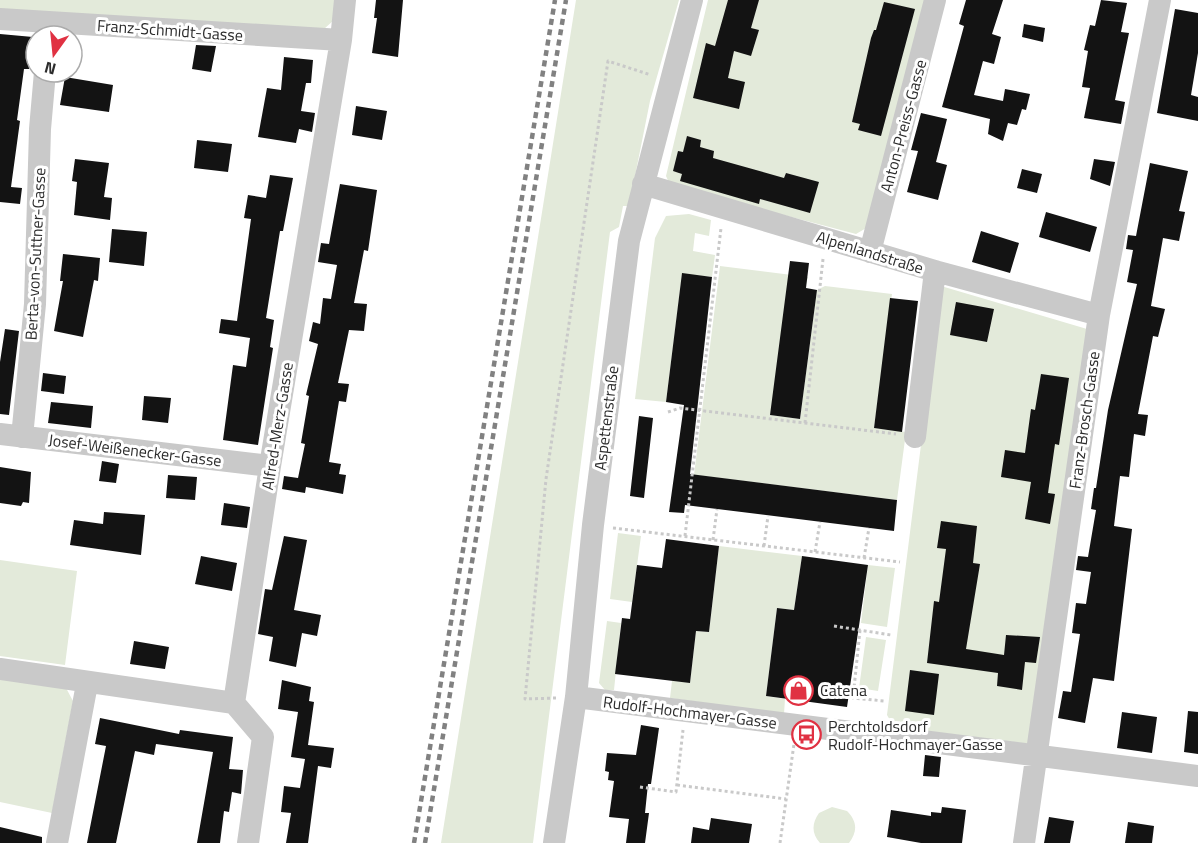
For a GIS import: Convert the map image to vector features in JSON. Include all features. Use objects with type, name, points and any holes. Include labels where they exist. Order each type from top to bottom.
[{"type":"street","name":"Alfred-Merz-Gasse","points":[[234,703],[270,466],[341,40],[345,0]]},
{"type":"street","name":"Aspettenstraße","points":[[554,843],[576,697],[593,525],[629,241],[692,0]]},
{"type":"street","name":"Anton-Preiss-Gasse","points":[[870,252],[935,0]]},
{"type":"street","name":"Franz-Brosch-Gasse","points":[[1023,843],[1099,315],[1160,0]]},
{"type":"street","name":"Franz-Schmidt-Gasse","points":[[0,19],[24,24]]},
{"type":"street","name":"Franz-Schmidt-Gasse","points":[[84,30],[341,40]]},
{"type":"street","name":"Berta-von-Suttner-Gasse","points":[[22,437],[35,304],[40,129],[44,84]]},
{"type":"street","name":"Alpenlandstraße","points":[[643,184],[935,271],[1099,315]]},
{"type":"street","points":[[915,436],[935,271]]},
{"type":"street","name":"Josef-Weißenecker-Gasse","points":[[0,434],[270,466]]},
{"type":"street","points":[[0,669],[87,684],[234,703],[262,737],[248,843]]},
{"type":"street","points":[[57,843],[87,684]]},
{"type":"street","name":"Rudolf-Hochmayer-Gasse","points":[[576,697],[1198,776]]},
{"type":"path","points":[[576,697],[525,699],[546,479],[608,61],[671,80]]},
{"type":"path","points":[[685,536],[723,208]]},
{"type":"path","points":[[805,423],[826,239]]},
{"type":"path","points":[[668,412],[680,408],[915,436]]},
{"type":"path","points":[[713,540],[717,510]]},
{"type":"path","points":[[764,546],[768,516]]},
{"type":"path","points":[[815,552],[820,522]]},
{"type":"path","points":[[593,525],[900,562]]},
{"type":"path","points":[[864,558],[868,528]]},
{"type":"path","points":[[834,626],[891,635]]},
{"type":"path","points":[[860,630],[853,698],[884,701]]},
{"type":"path","points":[[640,787],[676,792],[685,711]]},
{"type":"path","points":[[780,843],[797,725]]},
{"type":"path","points":[[677,785],[786,799]]},
{"type":"green space","points":[[0,0],[336,0],[334,20],[324,29],[0,9]]},
{"type":"green space","points":[[576,0],[679,0],[650,101],[629,206],[623,206],[619,227],[610,232],[533,843],[441,843]]},
{"type":"green space","points":[[708,0],[927,0],[868,227],[856,234],[670,185],[666,176]]},
{"type":"green space","points":[[689,214],[711,220],[709,236],[695,233],[693,251],[715,255],[712,277],[682,274],[666,402],[635,399],[655,238],[666,216]]},
{"type":"green space","points":[[720,266],[808,277],[770,415],[800,419],[817,290],[825,286],[892,294],[874,428],[906,432],[897,500],[694,475]]},
{"type":"green space","points":[[941,286],[1087,329],[1029,744],[894,727],[887,715]]},
{"type":"green space","points":[[618,533],[641,536],[632,602],[610,599]]},
{"type":"green space","points":[[719,546],[802,556],[794,610],[777,608],[766,696],[785,699],[784,714],[670,698],[672,681],[690,682],[696,631],[709,632]]},
{"type":"green space","points":[[0,560],[77,571],[65,665],[0,656]]},
{"type":"green space","points":[[868,565],[895,568],[887,627],[861,623]]},
{"type":"green space","points":[[607,621],[621,623],[614,690],[605,690],[599,683]]},
{"type":"green space","points":[[866,637],[886,640],[878,691],[859,688]]},
{"type":"green space","points":[[0,678],[66,688],[73,701],[52,813],[0,802]]},
{"type":"green space","points":[[832,807],[847,811],[853,819],[855,830],[849,843],[820,843],[815,836],[813,828],[819,813]]},
{"type":"building","points":[[376,0],[403,0],[398,57],[372,53],[377,18],[374,18]]},
{"type":"building","points":[[728,0],[759,0],[751,28],[759,30],[751,56],[734,51],[728,78],[745,82],[739,109],[693,98],[706,43],[715,46]]},
{"type":"building","points":[[966,0],[1003,0],[992,34],[1001,37],[994,64],[983,61],[974,95],[1003,101],[1005,89],[1030,94],[1026,110],[1022,109],[1017,125],[1008,123],[1003,141],[988,134],[990,119],[942,107],[964,26],[959,24]]},
{"type":"building","points":[[1101,0],[1127,3],[1121,32],[1129,33],[1115,100],[1125,102],[1121,124],[1084,118],[1090,88],[1082,87],[1088,51],[1084,50],[1090,25],[1095,26]]},
{"type":"building","points":[[884,2],[915,9],[881,136],[858,130],[860,124],[852,122],[871,38],[876,30]]},
{"type":"building","points":[[1175,9],[1198,13],[1198,53],[1191,95],[1198,97],[1198,121],[1157,113]]},
{"type":"building","points":[[1024,24],[1045,28],[1043,42],[1022,37]]},
{"type":"building","points":[[0,34],[24,36],[24,69],[11,187],[22,188],[20,204],[0,202]]},
{"type":"building","points":[[196,45],[216,46],[211,72],[192,69]]},
{"type":"building","points":[[284,57],[313,60],[311,83],[306,83],[301,111],[315,113],[312,132],[299,129],[296,143],[258,137],[267,88],[281,90]]},
{"type":"building","points":[[84,80],[113,85],[109,112],[60,105],[64,84],[84,84]]},
{"type":"building","points":[[356,106],[387,111],[382,140],[352,135]]},
{"type":"building","points":[[921,113],[947,119],[936,162],[947,165],[938,200],[907,192],[918,151],[911,150]]},
{"type":"building","points":[[687,136],[701,140],[700,147],[714,151],[713,158],[784,178],[786,173],[819,182],[810,213],[760,199],[759,204],[680,181],[682,174],[673,171],[678,151],[683,152]]},
{"type":"building","points":[[197,140],[232,144],[228,172],[194,168]]},
{"type":"building","points":[[75,159],[109,163],[104,197],[112,198],[110,220],[74,215],[77,182],[72,181]]},
{"type":"building","points":[[1094,159],[1115,162],[1110,186],[1090,179]]},
{"type":"building","points":[[1150,163],[1188,171],[1179,211],[1185,212],[1179,241],[1163,238],[1151,306],[1165,309],[1158,337],[1153,336],[1138,414],[1148,415],[1145,436],[1134,434],[1129,477],[1120,476],[1114,526],[1132,529],[1114,681],[1093,678],[1085,723],[1058,718],[1063,691],[1071,692],[1080,634],[1072,633],[1076,603],[1086,604],[1091,572],[1076,570],[1078,556],[1088,557],[1096,510],[1091,509],[1108,410],[1137,284],[1127,282],[1133,250],[1126,249],[1128,235],[1136,236]]},
{"type":"building","points":[[1022,169],[1042,174],[1037,193],[1017,188]]},
{"type":"building","points":[[270,175],[293,178],[283,231],[280,231],[266,318],[274,320],[270,347],[273,348],[258,445],[223,440],[233,365],[246,367],[250,338],[219,333],[221,319],[237,321],[251,219],[244,218],[248,195],[266,198]]},
{"type":"building","points":[[340,184],[377,190],[368,251],[364,250],[354,303],[367,304],[364,331],[349,330],[338,383],[349,384],[346,402],[339,401],[329,462],[341,464],[339,474],[346,475],[343,494],[306,487],[305,493],[282,489],[284,476],[298,478],[305,444],[301,443],[309,396],[306,395],[318,344],[309,341],[313,322],[320,324],[323,298],[331,299],[337,265],[318,262],[321,243],[329,244]]},
{"type":"building","points":[[1046,212],[1097,227],[1090,252],[1039,237]]},
{"type":"building","points":[[112,229],[147,232],[144,266],[109,262]]},
{"type":"building","points":[[981,231],[1019,243],[1010,273],[972,262]]},
{"type":"building","points":[[63,254],[100,258],[98,281],[94,280],[83,337],[54,331],[63,281],[60,281]]},
{"type":"building","points":[[790,261],[809,263],[806,288],[817,290],[800,419],[770,415]]},
{"type":"building","points":[[682,273],[712,277],[690,474],[897,500],[894,531],[685,505],[684,513],[669,512],[684,405],[666,402]]},
{"type":"building","points":[[890,298],[918,301],[902,432],[874,428]]},
{"type":"building","points":[[956,302],[994,309],[987,342],[950,335]]},
{"type":"building","points":[[5,329],[19,331],[9,415],[0,414],[0,362]]},
{"type":"building","points":[[43,373],[66,376],[64,394],[41,391]]},
{"type":"building","points":[[1041,374],[1069,378],[1059,445],[1055,444],[1048,493],[1055,494],[1050,524],[1025,519],[1031,482],[1001,477],[1005,450],[1025,453],[1031,409],[1035,410]]},
{"type":"building","points":[[144,396],[171,398],[168,423],[142,420]]},
{"type":"building","points":[[51,402],[93,406],[91,428],[48,423]]},
{"type":"building","points":[[639,416],[653,418],[644,498],[630,496]]},
{"type":"building","points":[[102,461],[119,464],[116,483],[99,481]]},
{"type":"building","points":[[0,467],[31,472],[29,503],[23,502],[21,506],[0,503]]},
{"type":"building","points":[[168,475],[197,477],[195,500],[166,498]]},
{"type":"building","points":[[224,503],[250,507],[247,528],[221,525]]},
{"type":"building","points":[[104,512],[145,515],[141,555],[70,545],[74,520],[103,524]]},
{"type":"building","points":[[941,521],[977,526],[973,563],[980,564],[966,649],[1004,655],[1006,635],[1040,637],[1036,663],[1025,662],[1022,690],[997,686],[998,673],[927,663],[934,601],[939,602],[946,549],[937,548]]},
{"type":"building","points":[[284,536],[307,540],[294,610],[321,615],[317,636],[302,633],[296,667],[269,661],[273,637],[258,634],[265,589],[272,590]]},
{"type":"building","points":[[666,539],[719,546],[709,632],[696,631],[690,683],[615,674],[622,618],[630,619],[637,565],[662,568]]},
{"type":"building","points":[[201,556],[237,563],[232,591],[195,584]]},
{"type":"building","points":[[802,556],[868,565],[847,707],[766,696],[777,608],[794,610]]},
{"type":"building","points":[[134,641],[169,647],[165,669],[130,664]]},
{"type":"building","points":[[910,670],[939,674],[934,715],[905,711]]},
{"type":"building","points":[[282,680],[311,687],[309,701],[314,702],[308,745],[334,748],[331,768],[318,766],[308,843],[286,843],[291,813],[281,812],[284,786],[300,788],[305,759],[291,757],[298,712],[278,709]]},
{"type":"building","points":[[1188,711],[1198,712],[1198,754],[1184,752]]},
{"type":"building","points":[[1122,712],[1157,717],[1152,753],[1117,748]]},
{"type":"building","points":[[100,718],[179,734],[180,730],[233,737],[229,769],[243,770],[241,794],[232,792],[229,812],[224,811],[220,843],[197,843],[213,752],[156,744],[154,755],[135,751],[116,843],[87,843],[106,746],[95,744]]},
{"type":"building","points":[[641,725],[659,728],[651,784],[648,784],[645,813],[649,813],[645,843],[626,843],[629,819],[609,817],[614,781],[608,780],[609,772],[605,771],[607,753],[636,755]]},
{"type":"building","points":[[925,755],[941,757],[939,777],[923,776]]},
{"type":"building","points":[[942,807],[966,810],[962,843],[921,843],[887,837],[891,810],[931,816],[931,812],[941,813]]},
{"type":"building","points":[[1049,817],[1074,821],[1070,843],[1044,843]]},
{"type":"building","points":[[711,818],[752,824],[749,843],[691,843],[693,827],[709,830]]},
{"type":"building","points":[[1128,822],[1154,826],[1152,843],[1125,843]]},
{"type":"building","points":[[0,827],[42,837],[42,843],[0,843]]},
{"type":"railway","points":[[414,843],[555,0]]},
{"type":"railway","points":[[425,843],[566,0]]},
{"type":"place","name":"Catena","points":[[799,690]]},
{"type":"place","name":"Perchtoldsdorf Rudolf-Hochmayer-Gasse","points":[[807,735]]}]
